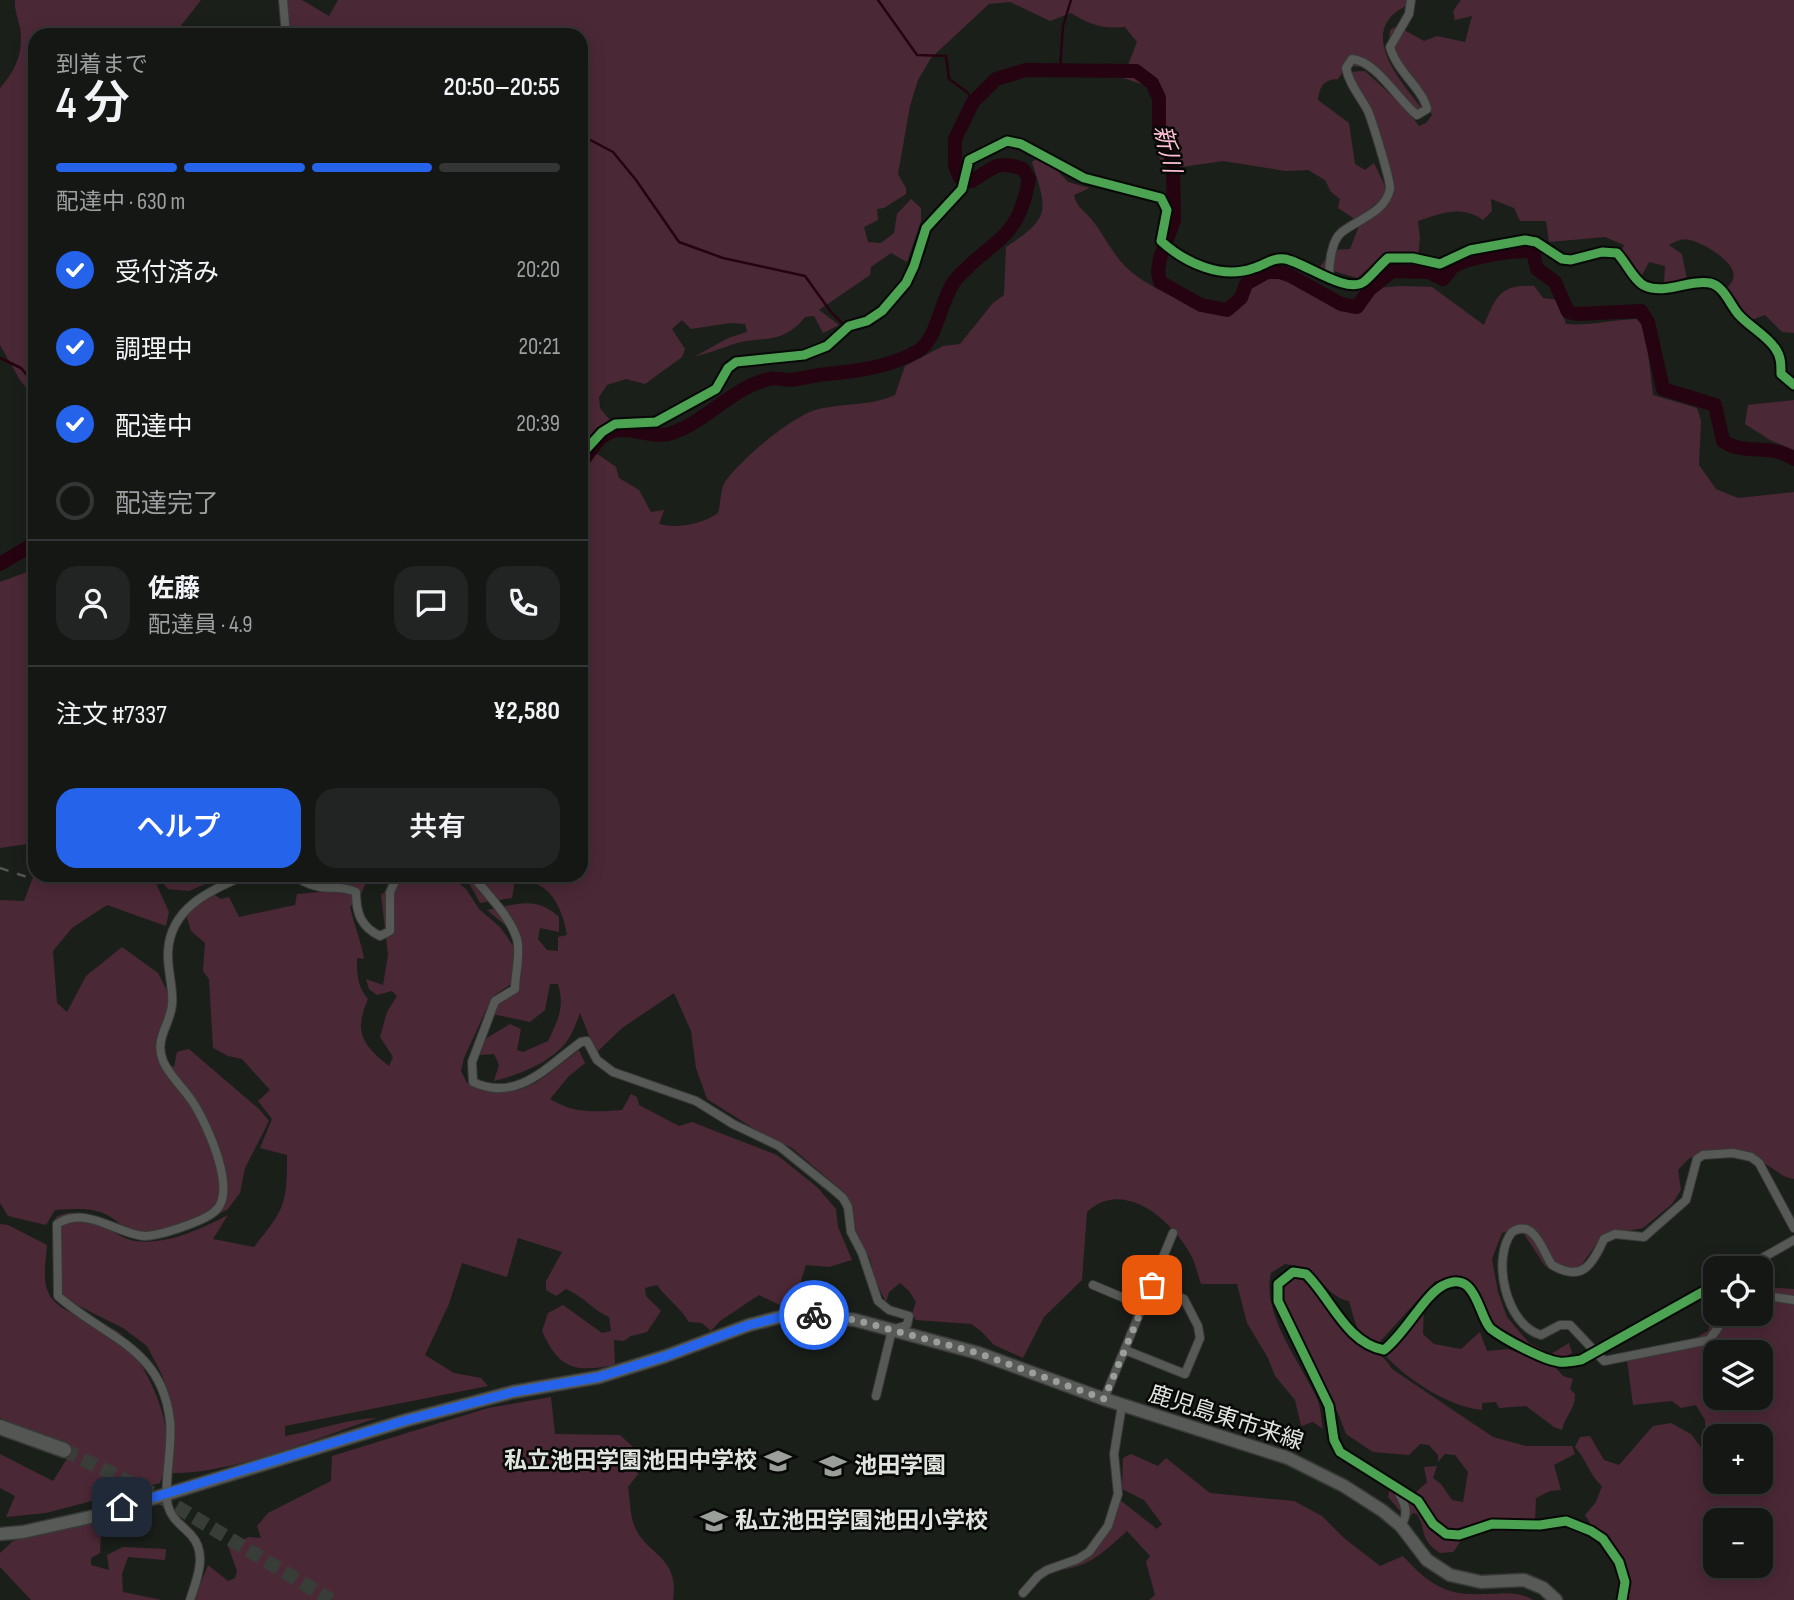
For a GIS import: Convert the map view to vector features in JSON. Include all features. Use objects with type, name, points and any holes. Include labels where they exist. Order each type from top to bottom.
[{"type":"highway","points":[[0,1427],[64,1450]]},
{"type":"main road","name":"鹿児島東市来線","points":[[0,1534],[56,1525],[221,1479],[407,1420],[513,1392],[599,1377],[666,1356],[749,1325],[780,1317],[830,1315],[999,1359],[1104,1399],[1288,1458],[1366,1499],[1401,1526],[1427,1560],[1450,1575],[1481,1582],[1524,1580],[1543,1588],[1556,1600]]},
{"type":"street","points":[[283,0],[285,28]]},
{"type":"street","points":[[1329,278],[1330,259],[1341,232],[1371,214],[1385,199],[1390,188],[1389,176],[1368,112],[1348,79],[1346,68],[1352,59],[1360,60],[1374,70],[1417,115],[1427,108],[1424,99],[1404,76],[1390,47],[1409,14],[1411,0]]},
{"type":"street","points":[[588,448],[602,432],[615,424],[656,422],[716,388],[736,362],[804,355],[827,346],[849,326],[867,321],[882,311],[906,283],[915,266],[926,228],[962,189],[969,160],[1007,141],[1021,144],[1084,178],[1161,198],[1167,210],[1161,241],[1177,256],[1226,272],[1241,272],[1272,260],[1283,259],[1329,278],[1352,284],[1364,283],[1388,258],[1413,258],[1440,264],[1470,250],[1525,240],[1536,242],[1563,259],[1571,260],[1602,252],[1617,253],[1640,283],[1647,287],[1668,288],[1690,283],[1712,283],[1720,288],[1739,315],[1775,347],[1781,359],[1781,374],[1794,385]]},
{"type":"street","points":[[190,1600],[201,1568],[200,1553],[193,1537],[174,1519],[167,1503],[170,1422],[164,1392],[155,1373],[139,1355],[115,1334],[85,1319],[58,1296],[56,1236],[57,1224],[64,1220],[80,1219],[107,1222],[142,1236],[159,1234],[201,1219],[217,1209],[224,1191],[221,1168],[195,1105],[164,1063],[160,1041],[173,1004],[169,974],[170,934],[180,915],[200,897],[231,882]]},
{"type":"street","points":[[305,882],[322,890],[345,887],[356,892],[356,908],[366,929],[380,936],[390,931],[390,892],[395,882]]},
{"type":"street","points":[[477,882],[510,926],[517,940],[518,956],[515,989],[495,1000],[472,1062],[474,1082],[484,1087],[517,1087],[581,1042],[587,1041],[597,1060],[613,1072],[696,1101],[733,1124],[779,1146],[843,1198],[848,1207],[851,1232],[862,1253],[878,1301],[889,1310],[909,1316],[907,1325],[892,1330],[876,1396]]},
{"type":"street","points":[[1718,1326],[1713,1337],[1703,1342],[1608,1362],[1594,1352],[1570,1325],[1559,1325],[1541,1335],[1516,1317],[1503,1278],[1501,1260],[1508,1236],[1515,1229],[1527,1228],[1552,1265],[1579,1272],[1585,1270],[1596,1257],[1604,1239],[1609,1236],[1644,1237],[1686,1200],[1696,1159],[1703,1155],[1733,1153],[1751,1157],[1759,1163],[1794,1228]]},
{"type":"street","points":[[1104,1399],[1173,1233]]},
{"type":"street","points":[[1766,1256],[1794,1240]]},
{"type":"street","points":[[1622,1600],[1625,1582],[1619,1562],[1603,1539],[1584,1527],[1566,1521],[1540,1525],[1504,1523],[1459,1535],[1446,1534],[1433,1524],[1418,1501],[1367,1467],[1346,1457],[1336,1446],[1329,1406],[1278,1301],[1278,1284],[1293,1272],[1306,1274],[1345,1324],[1377,1349],[1384,1350],[1400,1338],[1437,1290],[1460,1283],[1476,1296],[1485,1321],[1491,1328],[1529,1350],[1561,1362],[1581,1360],[1703,1291]]},
{"type":"street","points":[[1093,1285],[1143,1306]]},
{"type":"street","points":[[1125,1350],[1185,1374],[1200,1338],[1198,1326],[1184,1299],[1152,1285]]},
{"type":"street","points":[[1773,1297],[1794,1300]]},
{"type":"street","points":[[1023,1594],[1038,1576],[1047,1570],[1078,1559],[1089,1552],[1108,1526],[1118,1494],[1114,1454],[1122,1405]]},
{"type":"street","points":[[1397,1489],[1406,1506],[1406,1518],[1401,1526]]},
{"type":"shaded area","points":[[15,0],[201,0],[179,28],[28,28],[28,390],[0,345],[0,88],[20,53],[21,36]]},
{"type":"shaded area","points":[[283,0],[302,0],[329,16],[338,0],[1408,0],[1410,4],[1393,15],[1385,27],[1383,41],[1386,55],[1394,70],[1423,110],[1424,116],[1417,113],[1367,67],[1347,66],[1338,79],[1326,82],[1321,87],[1318,100],[1349,123],[1355,164],[1365,170],[1374,163],[1387,190],[1385,196],[1356,220],[1338,208],[1340,199],[1331,192],[1325,180],[1308,170],[1286,171],[1223,161],[1168,169],[1161,161],[1156,147],[1166,110],[1155,101],[1147,86],[1123,78],[1137,42],[1125,27],[1097,25],[1071,13],[1050,21],[1010,2],[989,4],[931,58],[918,80],[910,106],[898,174],[906,188],[906,194],[884,208],[877,209],[878,220],[864,227],[868,242],[881,243],[894,233],[897,214],[911,199],[921,208],[921,221],[907,262],[891,253],[871,267],[870,275],[819,310],[839,325],[823,333],[814,316],[805,317],[797,326],[780,336],[744,341],[696,356],[728,338],[747,332],[745,324],[730,323],[691,329],[682,320],[672,329],[685,349],[682,357],[645,384],[626,379],[607,385],[599,397],[600,408],[613,424],[588,445],[588,28],[285,28]]},
{"type":"shaded area","points":[[1461,0],[1794,0],[1794,333],[1782,332],[1765,315],[1749,321],[1723,292],[1733,279],[1731,267],[1711,249],[1696,242],[1687,239],[1669,245],[1682,254],[1687,280],[1664,283],[1665,266],[1649,262],[1640,279],[1618,257],[1624,245],[1605,237],[1549,242],[1546,221],[1520,221],[1514,208],[1491,199],[1492,211],[1483,220],[1467,213],[1451,212],[1418,221],[1418,256],[1386,256],[1357,278],[1320,267],[1332,250],[1350,249],[1361,221],[1392,196],[1391,183],[1381,168],[1369,113],[1345,79],[1346,72],[1365,71],[1406,109],[1419,126],[1426,123],[1432,115],[1430,109],[1389,43],[1390,30],[1397,26],[1424,41],[1437,36],[1465,42],[1472,16],[1455,20],[1453,11]]},
{"type":"shaded area","points":[[1036,159],[1054,167],[1068,182],[1090,188],[1074,195],[1077,203],[1117,257],[1136,276],[1175,298],[1217,312],[1229,315],[1241,303],[1258,273],[1273,267],[1298,274],[1351,301],[1364,302],[1376,288],[1432,287],[1484,325],[1501,294],[1514,287],[1523,286],[1534,286],[1543,298],[1558,300],[1566,324],[1636,319],[1645,327],[1653,395],[1697,408],[1701,421],[1699,465],[1716,489],[1738,498],[1794,492],[1794,1179],[1748,1157],[1717,1152],[1690,1158],[1678,1170],[1681,1190],[1672,1204],[1643,1228],[1602,1236],[1580,1267],[1560,1274],[1545,1266],[1524,1234],[1512,1230],[1502,1233],[1492,1259],[1498,1292],[1507,1317],[1529,1343],[1551,1354],[1569,1343],[1572,1353],[1557,1361],[1484,1326],[1470,1291],[1465,1286],[1448,1282],[1435,1281],[1377,1345],[1360,1333],[1349,1301],[1335,1295],[1309,1272],[1298,1266],[1285,1264],[1271,1273],[1269,1289],[1272,1306],[1285,1339],[1318,1401],[1323,1429],[1313,1422],[1301,1426],[1295,1400],[1275,1376],[1268,1358],[1247,1323],[1237,1284],[1201,1284],[1192,1257],[1161,1218],[1147,1208],[1116,1199],[1101,1202],[1087,1212],[1082,1280],[1044,1317],[1023,1358],[994,1345],[971,1324],[916,1320],[912,1314],[916,1302],[900,1283],[889,1292],[886,1302],[875,1280],[870,1259],[858,1237],[847,1195],[792,1148],[761,1133],[707,1099],[696,1068],[691,1031],[674,993],[622,1028],[596,1053],[580,1013],[563,1046],[546,1060],[525,1071],[494,1081],[499,1065],[494,1054],[480,1055],[480,1042],[510,1024],[521,1029],[517,1050],[523,1052],[548,1041],[561,1007],[558,984],[550,984],[545,1010],[530,1022],[492,1014],[498,998],[514,994],[520,986],[514,937],[505,925],[487,910],[525,903],[550,910],[559,917],[559,932],[540,928],[538,939],[547,950],[558,951],[558,937],[567,935],[561,913],[545,889],[530,882],[588,882],[588,463],[596,453],[616,467],[619,478],[639,490],[651,512],[664,510],[659,524],[690,524],[718,513],[723,485],[733,473],[768,439],[796,420],[819,409],[877,401],[895,395],[905,366],[943,346],[960,344],[993,303],[1004,295],[1006,247],[1032,228],[1042,211],[1041,191],[1032,162]]},
{"type":"shaded area","points":[[1794,400],[1794,450],[1770,440],[1745,424],[1748,405]]},
{"type":"shaded area","points":[[28,572],[28,844],[0,848],[0,582]]},
{"type":"shaded area","points":[[31,882],[155,882],[169,912],[166,926],[107,905],[72,928],[53,951],[57,1003],[67,1012],[86,976],[122,947],[158,973],[173,1003],[161,1034],[162,1062],[174,1067],[177,1052],[189,1049],[259,1109],[269,1121],[245,1168],[240,1193],[227,1210],[168,1236],[131,1234],[122,1225],[97,1211],[55,1210],[46,1225],[8,1216],[0,1203],[0,900],[24,901]]},
{"type":"shaded area","points":[[162,882],[210,882],[189,891],[168,889]]},
{"type":"shaded area","points":[[339,882],[366,882],[360,897],[350,907],[364,959],[357,958],[358,980],[368,999],[361,1028],[366,1044],[389,1066],[393,1057],[380,1037],[387,1012],[397,996],[392,991],[377,995],[369,989],[366,979],[383,985],[388,955],[381,895],[396,882],[457,882],[466,889],[479,909],[500,927],[514,947],[514,975],[511,984],[492,997],[464,1058],[461,1071],[467,1083],[500,1092],[514,1091],[539,1080],[579,1050],[585,1063],[568,1077],[550,1099],[576,1110],[612,1111],[622,1110],[631,1094],[637,1097],[639,1105],[679,1126],[692,1122],[777,1155],[817,1187],[836,1209],[838,1227],[852,1260],[829,1267],[806,1265],[794,1302],[786,1308],[759,1295],[720,1321],[711,1331],[702,1323],[689,1322],[657,1285],[645,1288],[646,1296],[661,1311],[647,1332],[631,1336],[624,1341],[614,1340],[615,1365],[580,1368],[563,1361],[549,1344],[542,1331],[548,1313],[563,1305],[602,1333],[611,1331],[609,1317],[566,1289],[556,1296],[546,1290],[546,1281],[562,1252],[518,1238],[507,1277],[462,1263],[449,1304],[425,1355],[454,1373],[481,1378],[488,1386],[285,1426],[285,1436],[377,1418],[249,1461],[197,1472],[173,1473],[171,1404],[162,1375],[147,1346],[123,1328],[63,1298],[55,1286],[53,1238],[56,1217],[78,1213],[125,1238],[147,1242],[183,1235],[228,1215],[213,1239],[254,1247],[282,1205],[287,1155],[260,1148],[272,1119],[258,1101],[270,1090],[242,1059],[228,1056],[213,1048],[209,979],[203,971],[205,943],[191,931],[185,911],[208,891],[221,899],[229,897],[239,917],[295,905],[297,894],[319,892]]},
{"type":"shaded area","points":[[466,882],[515,882],[512,898],[480,903]]},
{"type":"shaded area","points":[[0,1224],[8,1225],[47,1245],[45,1282],[54,1301],[76,1315],[117,1331],[132,1349],[154,1390],[164,1420],[167,1451],[160,1483],[46,1513],[6,1517],[15,1496],[0,1488],[0,1454],[53,1481],[73,1449],[0,1418]]},
{"type":"shaded area","points":[[1300,1275],[1318,1292],[1357,1341],[1383,1358],[1392,1369],[1493,1437],[1526,1446],[1572,1446],[1575,1454],[1554,1465],[1561,1490],[1550,1491],[1536,1498],[1535,1521],[1471,1530],[1465,1534],[1453,1552],[1440,1553],[1433,1548],[1417,1514],[1413,1513],[1408,1520],[1388,1497],[1390,1487],[1414,1494],[1427,1482],[1424,1467],[1437,1466],[1433,1478],[1441,1484],[1452,1500],[1463,1502],[1468,1472],[1455,1455],[1445,1454],[1438,1462],[1438,1455],[1429,1445],[1420,1444],[1409,1455],[1373,1452],[1346,1434],[1338,1413],[1305,1364],[1281,1297],[1281,1285],[1293,1276]]},
{"type":"shaded area","points":[[1773,1288],[1794,1289],[1794,1600],[1617,1600],[1619,1569],[1585,1515],[1596,1502],[1602,1486],[1575,1447],[1580,1437],[1590,1436],[1604,1460],[1619,1465],[1653,1426],[1671,1423],[1691,1434],[1703,1450],[1703,1494],[1773,1494],[1773,1424],[1705,1424],[1696,1405],[1681,1408],[1672,1401],[1633,1405],[1626,1353],[1685,1343],[1708,1331],[1710,1326],[1773,1326]]},
{"type":"shaded area","points":[[1424,1304],[1423,1334],[1434,1344],[1461,1349],[1480,1332],[1487,1351],[1508,1349],[1554,1366],[1563,1376],[1573,1379],[1570,1389],[1575,1394],[1575,1399],[1562,1430],[1526,1406],[1499,1408],[1496,1402],[1482,1403],[1482,1410],[1454,1403],[1414,1381],[1391,1362],[1382,1352]]},
{"type":"shaded area","points":[[551,1397],[555,1434],[620,1435],[642,1455],[639,1473],[628,1487],[632,1516],[639,1535],[667,1564],[674,1585],[673,1600],[194,1600],[208,1565],[228,1581],[235,1578],[237,1571],[228,1546],[249,1537],[261,1538],[257,1526],[268,1513],[331,1481],[332,1456],[488,1408]]},
{"type":"shaded area","points":[[1131,1454],[1158,1466],[1166,1458],[1210,1493],[1294,1501],[1322,1516],[1344,1538],[1380,1566],[1403,1556],[1430,1581],[1448,1590],[1470,1594],[1515,1594],[1533,1600],[1149,1600],[1155,1595],[1146,1562],[1150,1556],[1127,1531],[1093,1559],[1076,1567],[1051,1572],[1091,1553],[1120,1500],[1157,1529],[1162,1524],[1144,1500],[1122,1489],[1123,1458]]},
{"type":"shaded area","points":[[145,1505],[151,1512],[125,1533],[101,1536],[100,1553],[91,1558],[91,1565],[109,1570],[107,1555],[123,1547],[166,1549],[165,1560],[128,1557],[122,1574],[123,1592],[162,1600],[31,1600],[0,1567],[0,1553],[13,1541],[99,1521]]},
{"type":"waterway","points":[[878,0],[917,55],[946,56],[949,79],[968,93],[973,102]]},
{"type":"waterway","points":[[1060,69],[1063,26],[1071,0]]},
{"type":"waterway","name":"新川","points":[[588,454],[598,441],[618,430],[663,435],[685,428],[743,390],[771,378],[790,380],[874,367],[896,361],[925,345],[935,328],[951,286],[1011,227],[1018,215],[1029,179],[1023,169],[1006,165],[990,169],[972,181],[960,178],[955,166],[955,139],[973,102],[996,79],[1026,70],[1136,71],[1152,83],[1159,98],[1159,131],[1173,161],[1174,220],[1160,258],[1160,282],[1201,305],[1227,310],[1241,298],[1246,284],[1267,272],[1280,272],[1341,304],[1357,307],[1370,289],[1392,271],[1429,272],[1443,279],[1454,266],[1470,260],[1504,253],[1533,252],[1537,269],[1555,282],[1568,312],[1577,314],[1641,311],[1648,322],[1663,389],[1715,405],[1723,441],[1740,448],[1786,454],[1794,459]]},
{"type":"waterway","points":[[588,139],[613,152],[679,242],[723,258],[805,276],[844,325]]},
{"type":"waterway","points":[[0,358],[21,368],[28,376]]},
{"type":"waterway","points":[[0,564],[28,547]]},
{"type":"tunnel","points":[[64,1450],[164,1499],[331,1600]]},
{"type":"railway","points":[[0,868],[28,877]]},
{"type":"cycle path","points":[[588,447],[602,432],[615,424],[656,422],[716,389],[728,368],[736,362],[804,355],[827,346],[849,326],[867,321],[882,311],[906,283],[926,228],[962,189],[969,160],[1007,141],[1021,144],[1084,178],[1161,198],[1167,210],[1161,241],[1181,256],[1217,271],[1242,271],[1273,260],[1285,259],[1337,281],[1357,284],[1365,281],[1388,258],[1413,258],[1440,264],[1470,250],[1525,240],[1536,242],[1562,259],[1571,260],[1602,252],[1617,253],[1637,280],[1645,286],[1661,289],[1702,282],[1715,285],[1739,315],[1775,348],[1780,357],[1781,374],[1794,385]]},
{"type":"cycle path","points":[[1622,1600],[1625,1582],[1619,1562],[1603,1539],[1591,1531],[1566,1521],[1540,1525],[1492,1524],[1459,1535],[1446,1534],[1433,1524],[1418,1501],[1340,1452],[1334,1440],[1329,1406],[1278,1301],[1278,1284],[1293,1272],[1306,1274],[1359,1339],[1384,1350],[1435,1291],[1454,1282],[1463,1283],[1475,1296],[1491,1329],[1534,1353],[1559,1362],[1581,1360],[1703,1292]]},
{"type":"way so far","points":[[814,1315],[855,1320],[931,1339],[1048,1376],[1104,1399],[1152,1285]]},
{"type":"place","name":"私立池田学園池田中学校","points":[[778,1461]]},
{"type":"place","name":"池田学園","points":[[833,1466]]},
{"type":"place","name":"私立池田学園池田小学校","points":[[714,1521]]},
{"type":"route","points":[[122,1507],[221,1479],[407,1420],[513,1392],[599,1377],[666,1356],[749,1325],[780,1317],[814,1315]]}]
